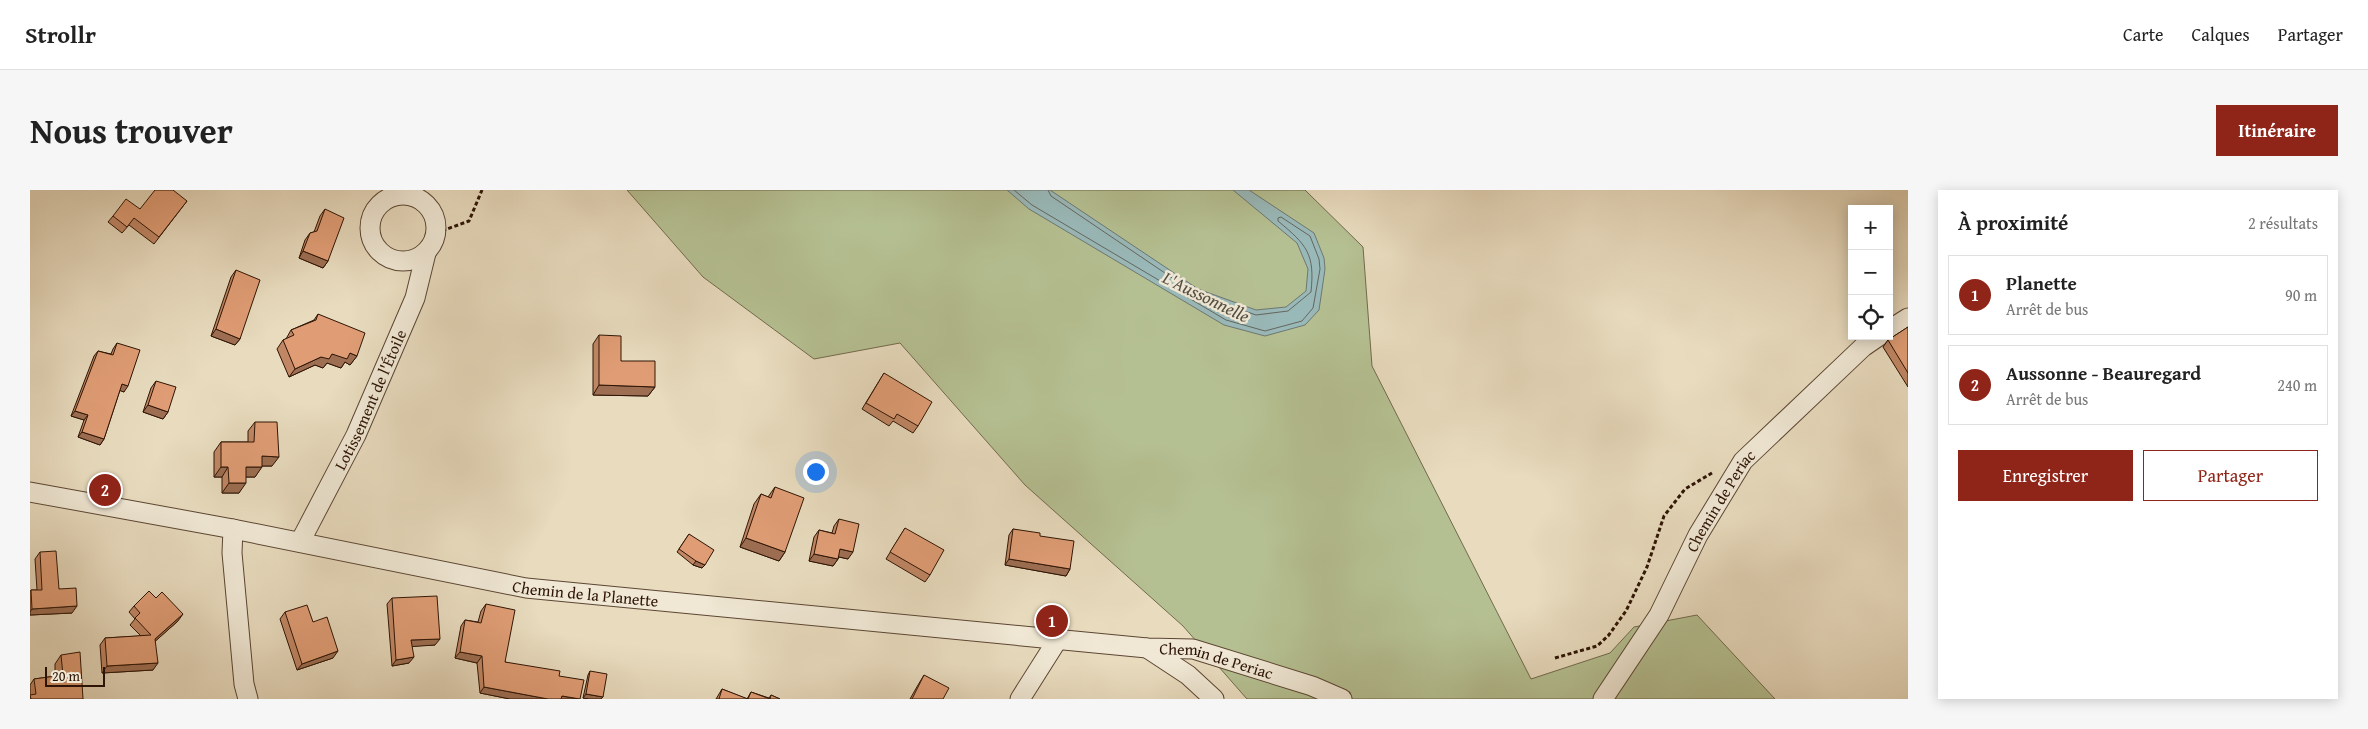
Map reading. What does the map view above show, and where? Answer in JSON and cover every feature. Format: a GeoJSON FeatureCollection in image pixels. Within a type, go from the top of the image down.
{"type":"FeatureCollection","features":[{"type":"Feature","properties":{"kind":"street"},"geometry":{"type":"LineString","coordinates":[[426,252],[413,260],[398,261],[387,258],[375,247],[370,235],[370,220],[375,209],[388,197],[404,194],[418,198],[433,212],[436,232]]}},
{"type":"Feature","properties":{"kind":"street","name":"Lotissement de l'Étoile"},"geometry":{"type":"LineString","coordinates":[[300,542],[356,434],[415,298],[426,252],[433,243],[436,232]]}},
{"type":"Feature","properties":{"kind":"street"},"geometry":{"type":"LineString","coordinates":[[1893,327],[1908,318]]}},
{"type":"Feature","properties":{"kind":"street","name":"Chemin de Periac"},"geometry":{"type":"LineString","coordinates":[[1603,699],[1659,615],[1698,536],[1743,461],[1863,346],[1873,340]]}},
{"type":"Feature","properties":{"kind":"street","name":"Chemin de la Planette"},"geometry":{"type":"LineString","coordinates":[[30,492],[233,528],[526,588],[1147,648]]}},
{"type":"Feature","properties":{"kind":"street"},"geometry":{"type":"LineString","coordinates":[[233,528],[232,552],[244,684],[248,699]]}},
{"type":"Feature","properties":{"kind":"street"},"geometry":{"type":"LineString","coordinates":[[1020,699],[1058,639]]}},
{"type":"Feature","properties":{"kind":"street"},"geometry":{"type":"LineString","coordinates":[[1147,648],[1188,675],[1214,699]]}},
{"type":"Feature","properties":{"kind":"street","name":"Chemin de Periac"},"geometry":{"type":"LineString","coordinates":[[1147,648],[1194,649],[1312,686],[1342,699]]}},
{"type":"Feature","properties":{"kind":"path"},"geometry":{"type":"LineString","coordinates":[[436,232],[469,221],[482,190]]}},
{"type":"Feature","properties":{"kind":"path"},"geometry":{"type":"LineString","coordinates":[[1556,658],[1597,646],[1608,636],[1626,611],[1646,566],[1664,516],[1685,489],[1710,474],[1743,461]]}},
{"type":"Feature","properties":{"kind":"green space"},"geometry":{"type":"Polygon","coordinates":[[[627,190],[1305,190],[1363,247],[1372,366],[1531,679],[1610,653],[1634,627],[1697,615],[1775,699],[1247,699],[1183,626],[1025,485],[900,343],[814,359],[703,277],[627,190]]]}},
{"type":"Feature","properties":{"kind":"water","name":"L'Aussonnelle"},"geometry":{"type":"Polygon","coordinates":[[[1007,190],[1050,190],[1198,289],[1256,310],[1286,307],[1306,291],[1308,269],[1297,243],[1233,190],[1249,190],[1314,233],[1324,258],[1325,269],[1319,310],[1305,325],[1265,336],[1224,325],[1029,209],[1007,190]]]}},
{"type":"Feature","properties":{"kind":"building"},"geometry":{"type":"Polygon","coordinates":[[[155,190],[173,190],[187,201],[159,237],[134,218],[127,227],[113,216],[126,199],[140,209],[155,190]]]}},
{"type":"Feature","properties":{"kind":"building"},"geometry":{"type":"Polygon","coordinates":[[[325,209],[344,218],[328,261],[303,251],[310,233],[317,231],[325,209]]]}},
{"type":"Feature","properties":{"kind":"building"},"geometry":{"type":"Polygon","coordinates":[[[236,270],[260,280],[240,339],[216,329],[236,270]]]}},
{"type":"Feature","properties":{"kind":"building"},"geometry":{"type":"Polygon","coordinates":[[[318,314],[365,333],[357,356],[350,353],[347,359],[332,354],[329,359],[321,357],[295,369],[283,340],[294,335],[291,330],[316,320],[318,314]]]}},
{"type":"Feature","properties":{"kind":"building"},"geometry":{"type":"Polygon","coordinates":[[[1908,327],[1908,373],[1888,340],[1893,340],[1893,337],[1908,327]]]}},
{"type":"Feature","properties":{"kind":"building"},"geometry":{"type":"Polygon","coordinates":[[[599,335],[621,336],[621,361],[655,361],[655,387],[599,385],[599,335]]]}},
{"type":"Feature","properties":{"kind":"building"},"geometry":{"type":"Polygon","coordinates":[[[117,343],[140,350],[128,386],[122,384],[104,439],[82,432],[88,415],[75,411],[98,351],[113,355],[117,343]]]}},
{"type":"Feature","properties":{"kind":"building"},"geometry":{"type":"Polygon","coordinates":[[[884,373],[932,402],[918,426],[897,414],[894,419],[866,403],[884,373]]]}},
{"type":"Feature","properties":{"kind":"building"},"geometry":{"type":"Polygon","coordinates":[[[156,381],[176,387],[168,412],[148,405],[156,381]]]}},
{"type":"Feature","properties":{"kind":"building"},"geometry":{"type":"Polygon","coordinates":[[[255,422],[277,422],[279,457],[262,456],[262,467],[246,467],[246,483],[229,483],[228,467],[221,467],[221,442],[254,442],[255,422]]]}},
{"type":"Feature","properties":{"kind":"building"},"geometry":{"type":"Polygon","coordinates":[[[775,487],[804,498],[785,552],[746,538],[761,494],[771,498],[775,487]]]}},
{"type":"Feature","properties":{"kind":"building"},"geometry":{"type":"Polygon","coordinates":[[[839,519],[859,524],[853,552],[840,549],[838,559],[814,554],[819,530],[835,534],[839,519]]]}},
{"type":"Feature","properties":{"kind":"building"},"geometry":{"type":"Polygon","coordinates":[[[905,528],[944,550],[930,575],[890,552],[905,528]]]}},
{"type":"Feature","properties":{"kind":"building"},"geometry":{"type":"Polygon","coordinates":[[[1013,529],[1040,533],[1040,536],[1074,541],[1070,569],[1009,559],[1013,529]]]}},
{"type":"Feature","properties":{"kind":"building"},"geometry":{"type":"Polygon","coordinates":[[[689,534],[714,550],[705,565],[679,549],[689,534]]]}},
{"type":"Feature","properties":{"kind":"building"},"geometry":{"type":"Polygon","coordinates":[[[56,551],[59,589],[76,588],[77,606],[32,609],[31,590],[42,590],[40,552],[56,551]]]}},
{"type":"Feature","properties":{"kind":"building"},"geometry":{"type":"Polygon","coordinates":[[[149,591],[156,598],[162,592],[183,614],[155,639],[158,663],[107,666],[105,638],[151,635],[135,618],[140,613],[134,606],[149,591]]]}},
{"type":"Feature","properties":{"kind":"building"},"geometry":{"type":"Polygon","coordinates":[[[437,596],[440,639],[411,640],[414,657],[396,660],[392,598],[437,596]]]}},
{"type":"Feature","properties":{"kind":"building"},"geometry":{"type":"Polygon","coordinates":[[[486,604],[515,610],[505,662],[560,671],[559,676],[584,680],[580,699],[562,696],[561,699],[548,699],[484,687],[482,656],[460,652],[465,620],[481,623],[486,604]]]}},
{"type":"Feature","properties":{"kind":"building"},"geometry":{"type":"Polygon","coordinates":[[[307,605],[313,622],[327,617],[338,651],[302,664],[285,612],[307,605]]]}},
{"type":"Feature","properties":{"kind":"building"},"geometry":{"type":"Polygon","coordinates":[[[80,652],[83,699],[31,699],[30,695],[36,694],[34,679],[63,675],[61,655],[80,652]]]}},
{"type":"Feature","properties":{"kind":"building"},"geometry":{"type":"Polygon","coordinates":[[[590,671],[607,674],[603,697],[586,694],[590,671]]]}},
{"type":"Feature","properties":{"kind":"building"},"geometry":{"type":"Polygon","coordinates":[[[924,675],[949,688],[943,699],[912,699],[924,675]]]}},
{"type":"Feature","properties":{"kind":"building"},"geometry":{"type":"Polygon","coordinates":[[[722,689],[748,699],[719,699],[722,689]]]}},
{"type":"Feature","properties":{"kind":"building"},"geometry":{"type":"Polygon","coordinates":[[[751,692],[770,699],[748,699],[751,692]]]}},
{"type":"Feature","properties":{"kind":"building"},"geometry":{"type":"Polygon","coordinates":[[[771,695],[780,699],[770,699],[771,695]]]}},
{"type":"Feature","properties":{"kind":"place","name":"Aussonne - Beauregard"},"geometry":{"type":"Point","coordinates":[105,490]}},
{"type":"Feature","properties":{"kind":"place","name":"Planette"},"geometry":{"type":"Point","coordinates":[1052,621]}}]}
